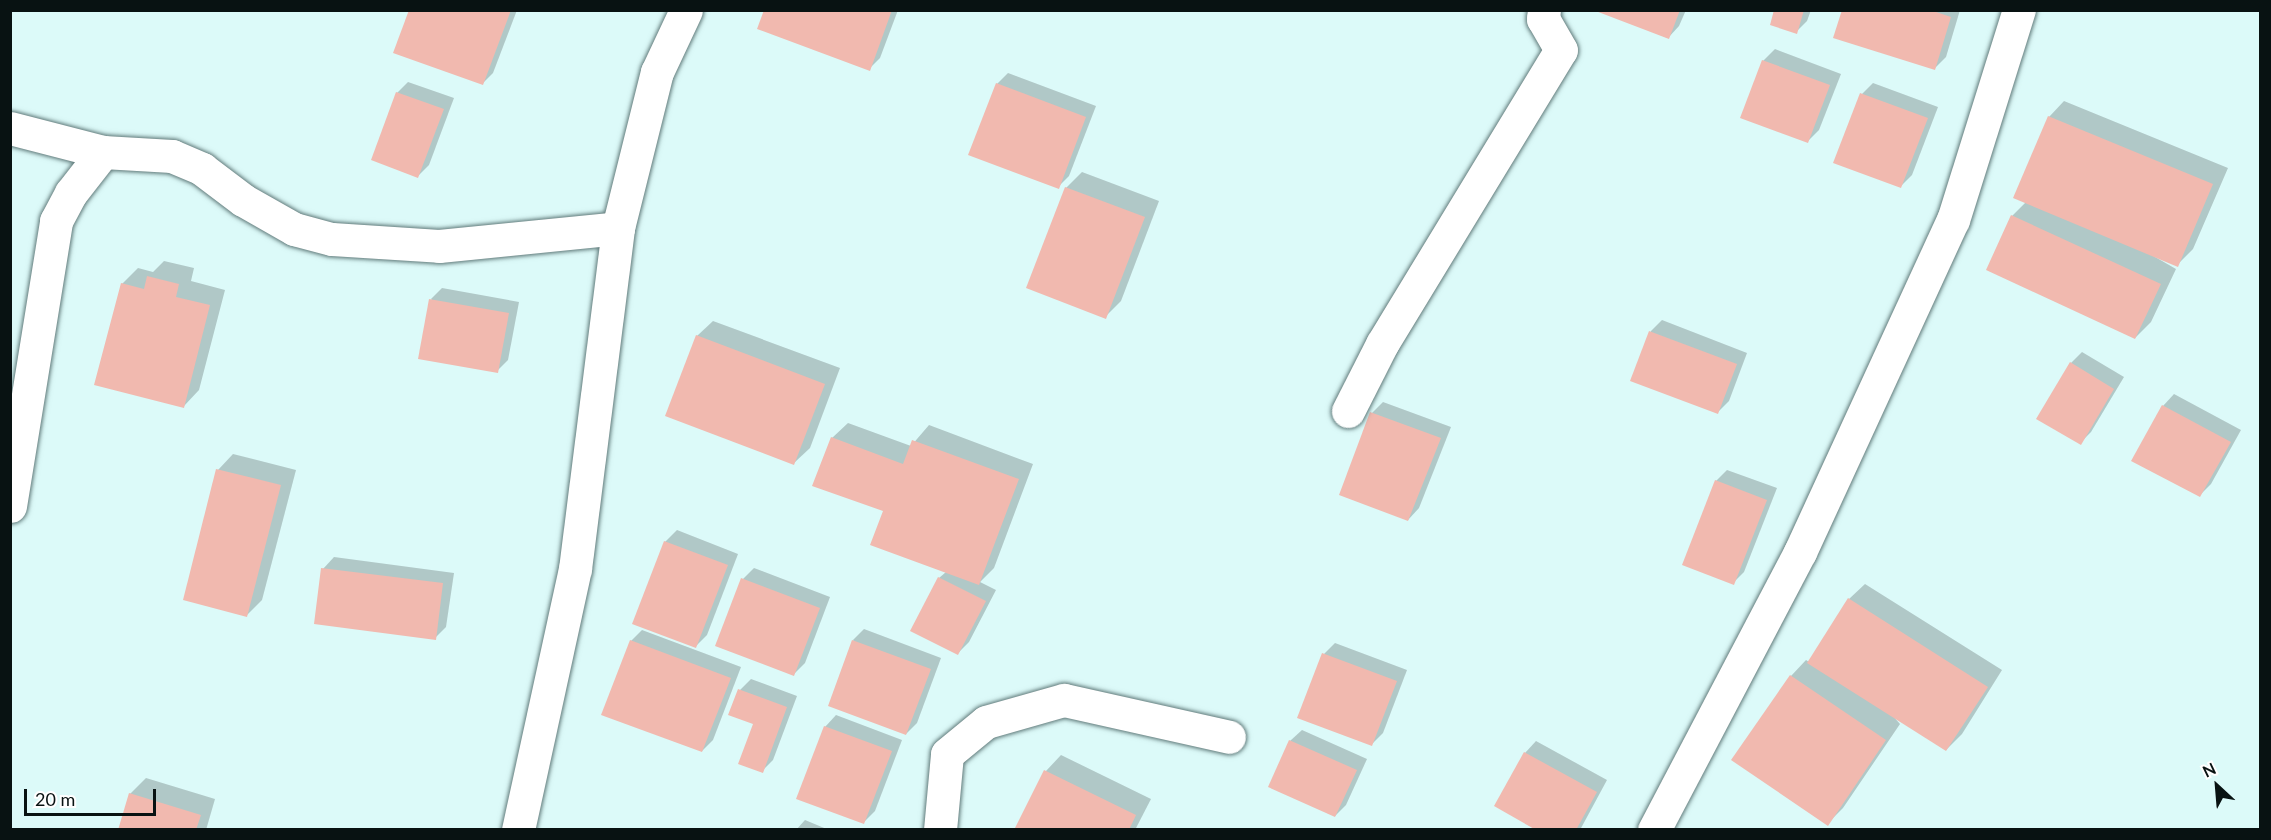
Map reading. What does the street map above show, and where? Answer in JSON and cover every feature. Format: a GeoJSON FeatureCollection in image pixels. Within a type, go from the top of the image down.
{"type":"FeatureCollection","features":[{"type":"Feature","properties":{"kind":"street"},"geometry":{"type":"LineString","coordinates":[[518,830],[575,568],[618,228],[657,72],[686,10]]}},
{"type":"Feature","properties":{"kind":"street"},"geometry":{"type":"LineString","coordinates":[[1348,411],[1382,344],[1561,50],[1543,19],[1544,10]]}},
{"type":"Feature","properties":{"kind":"street"},"geometry":{"type":"LineString","coordinates":[[1654,830],[1800,552],[1953,220],[2019,10]]}},
{"type":"Feature","properties":{"kind":"street"},"geometry":{"type":"LineString","coordinates":[[10,128],[103,152],[172,156],[202,169],[243,200],[294,229],[332,239],[439,246],[618,228]]}},
{"type":"Feature","properties":{"kind":"street"},"geometry":{"type":"LineString","coordinates":[[10,506],[56,221],[71,193],[103,152]]}},
{"type":"Feature","properties":{"kind":"street"},"geometry":{"type":"LineString","coordinates":[[940,830],[947,754],[986,722],[1064,700],[1228,737]]}},
{"type":"Feature","properties":{"kind":"building"},"geometry":{"type":"Polygon","coordinates":[[[409,10],[511,10],[483,85],[393,53],[409,10]]]}},
{"type":"Feature","properties":{"kind":"building"},"geometry":{"type":"Polygon","coordinates":[[[764,10],[892,10],[870,71],[757,29],[764,10]]]}},
{"type":"Feature","properties":{"kind":"building"},"geometry":{"type":"Polygon","coordinates":[[[1593,10],[1680,10],[1669,39],[1593,10]]]}},
{"type":"Feature","properties":{"kind":"building"},"geometry":{"type":"Polygon","coordinates":[[[1774,10],[1804,10],[1797,34],[1770,25],[1774,10]]]}},
{"type":"Feature","properties":{"kind":"building"},"geometry":{"type":"Polygon","coordinates":[[[1842,10],[1930,10],[1951,17],[1935,70],[1833,38],[1842,10]]]}},
{"type":"Feature","properties":{"kind":"building"},"geometry":{"type":"Polygon","coordinates":[[[1762,60],[1830,85],[1808,143],[1740,118],[1762,60]]]}},
{"type":"Feature","properties":{"kind":"building"},"geometry":{"type":"Polygon","coordinates":[[[996,83],[1086,117],[1059,189],[968,155],[996,83]]]}},
{"type":"Feature","properties":{"kind":"building"},"geometry":{"type":"Polygon","coordinates":[[[396,92],[444,109],[418,178],[371,160],[396,92]]]}},
{"type":"Feature","properties":{"kind":"building"},"geometry":{"type":"Polygon","coordinates":[[[1860,93],[1928,118],[1901,188],[1833,163],[1860,93]]]}},
{"type":"Feature","properties":{"kind":"building"},"geometry":{"type":"Polygon","coordinates":[[[2048,116],[2213,184],[2178,267],[2013,198],[2048,116]]]}},
{"type":"Feature","properties":{"kind":"building"},"geometry":{"type":"Polygon","coordinates":[[[1065,187],[1145,217],[1106,319],[1026,288],[1065,187]]]}},
{"type":"Feature","properties":{"kind":"building"},"geometry":{"type":"Polygon","coordinates":[[[2011,215],[2161,284],[2135,339],[1986,270],[2011,215]]]}},
{"type":"Feature","properties":{"kind":"building"},"geometry":{"type":"Polygon","coordinates":[[[147,276],[179,284],[176,297],[210,305],[184,408],[94,385],[121,283],[144,289],[147,276]]]}},
{"type":"Feature","properties":{"kind":"building"},"geometry":{"type":"Polygon","coordinates":[[[429,299],[509,313],[498,373],[418,359],[429,299]]]}},
{"type":"Feature","properties":{"kind":"building"},"geometry":{"type":"Polygon","coordinates":[[[1649,331],[1737,364],[1718,414],[1630,381],[1649,331]]]}},
{"type":"Feature","properties":{"kind":"building"},"geometry":{"type":"Polygon","coordinates":[[[696,335],[825,384],[794,465],[665,416],[696,335]]]}},
{"type":"Feature","properties":{"kind":"building"},"geometry":{"type":"Polygon","coordinates":[[[2070,362],[2114,389],[2081,445],[2036,419],[2070,362]]]}},
{"type":"Feature","properties":{"kind":"building"},"geometry":{"type":"Polygon","coordinates":[[[2162,405],[2231,442],[2200,497],[2131,461],[2162,405]]]}},
{"type":"Feature","properties":{"kind":"building"},"geometry":{"type":"Polygon","coordinates":[[[1370,412],[1441,438],[1408,521],[1339,495],[1370,412]]]}},
{"type":"Feature","properties":{"kind":"building"},"geometry":{"type":"Polygon","coordinates":[[[831,437],[903,464],[912,440],[1019,479],[979,585],[870,545],[883,511],[812,486],[831,437]]]}},
{"type":"Feature","properties":{"kind":"building"},"geometry":{"type":"Polygon","coordinates":[[[216,469],[281,485],[247,617],[183,600],[216,469]]]}},
{"type":"Feature","properties":{"kind":"building"},"geometry":{"type":"Polygon","coordinates":[[[1715,480],[1767,500],[1734,585],[1682,565],[1715,480]]]}},
{"type":"Feature","properties":{"kind":"building"},"geometry":{"type":"Polygon","coordinates":[[[664,541],[728,565],[696,648],[632,624],[664,541]]]}},
{"type":"Feature","properties":{"kind":"building"},"geometry":{"type":"Polygon","coordinates":[[[321,568],[443,583],[436,640],[314,624],[321,568]]]}},
{"type":"Feature","properties":{"kind":"building"},"geometry":{"type":"Polygon","coordinates":[[[938,577],[986,601],[958,655],[910,631],[938,577]]]}},
{"type":"Feature","properties":{"kind":"building"},"geometry":{"type":"Polygon","coordinates":[[[741,578],[820,608],[794,676],[715,646],[741,578]]]}},
{"type":"Feature","properties":{"kind":"building"},"geometry":{"type":"Polygon","coordinates":[[[1848,598],[1988,687],[1946,751],[1807,663],[1848,598]]]}},
{"type":"Feature","properties":{"kind":"building"},"geometry":{"type":"Polygon","coordinates":[[[630,640],[731,678],[702,752],[601,715],[630,640]]]}},
{"type":"Feature","properties":{"kind":"building"},"geometry":{"type":"Polygon","coordinates":[[[852,640],[931,669],[906,735],[828,706],[852,640]]]}},
{"type":"Feature","properties":{"kind":"building"},"geometry":{"type":"Polygon","coordinates":[[[1322,653],[1397,681],[1372,746],[1297,718],[1322,653]]]}},
{"type":"Feature","properties":{"kind":"building"},"geometry":{"type":"Polygon","coordinates":[[[1790,675],[1886,740],[1828,826],[1731,760],[1790,675]]]}},
{"type":"Feature","properties":{"kind":"building"},"geometry":{"type":"Polygon","coordinates":[[[738,689],[787,707],[763,773],[738,764],[753,724],[728,715],[738,689]]]}},
{"type":"Feature","properties":{"kind":"building"},"geometry":{"type":"Polygon","coordinates":[[[824,726],[892,751],[864,824],[796,799],[824,726]]]}},
{"type":"Feature","properties":{"kind":"building"},"geometry":{"type":"Polygon","coordinates":[[[1289,740],[1357,770],[1335,817],[1268,787],[1289,740]]]}},
{"type":"Feature","properties":{"kind":"building"},"geometry":{"type":"Polygon","coordinates":[[[1524,752],[1597,792],[1576,830],[1536,830],[1494,806],[1524,752]]]}},
{"type":"Feature","properties":{"kind":"building"},"geometry":{"type":"Polygon","coordinates":[[[1044,770],[1136,815],[1129,830],[1014,830],[1044,770]]]}},
{"type":"Feature","properties":{"kind":"building"},"geometry":{"type":"Polygon","coordinates":[[[129,793],[201,815],[196,830],[118,830],[129,793]]]}}]}
